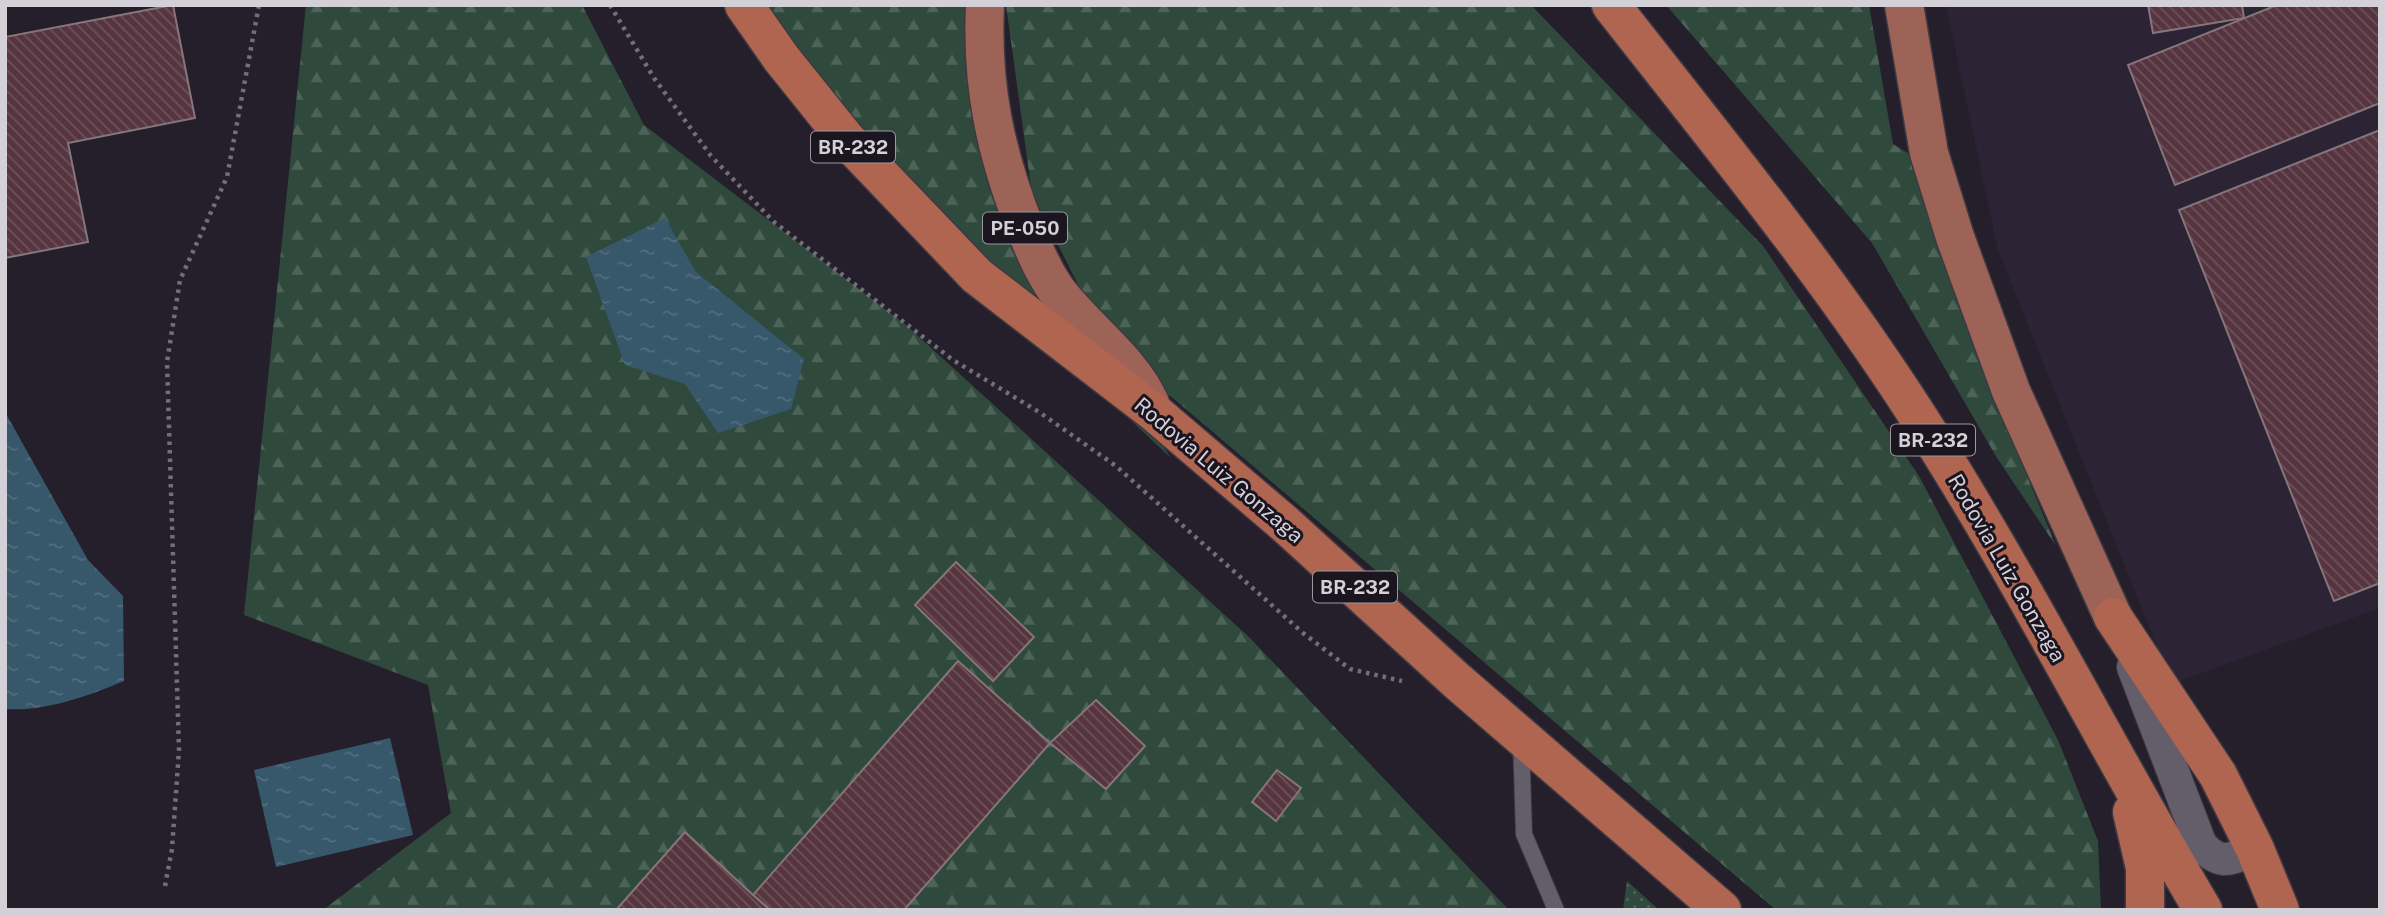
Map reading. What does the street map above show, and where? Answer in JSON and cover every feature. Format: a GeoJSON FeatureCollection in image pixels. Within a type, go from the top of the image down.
{"type":"FeatureCollection","features":[{"type":"Feature","properties":{"kind":"highway","name":"Rodovia Luiz Gonzaga"},"geometry":{"type":"LineString","coordinates":[[744,5],[781,58],[846,139],[977,276],[1155,413],[1285,524],[1457,681],[1722,910]]}},
{"type":"Feature","properties":{"kind":"highway","name":"Rodovia Luiz Gonzaga"},"geometry":{"type":"LineString","coordinates":[[1611,5],[1747,179],[1873,349],[1918,416],[1972,505],[2123,774],[2203,910]]}},
{"type":"Feature","properties":{"kind":"highway"},"geometry":{"type":"LineString","coordinates":[[2113,617],[2218,775],[2255,849],[2280,910]]}},
{"type":"Feature","properties":{"kind":"highway"},"geometry":{"type":"LineString","coordinates":[[2123,774],[2145,868],[2144,910]]}},
{"type":"Feature","properties":{"kind":"main road","name":"PE-050"},"geometry":{"type":"LineString","coordinates":[[985,5],[983,47],[991,122],[1011,192],[1035,251],[1059,294],[1144,389],[1155,413]]}},
{"type":"Feature","properties":{"kind":"main road"},"geometry":{"type":"LineString","coordinates":[[1904,5],[1929,153],[1955,237],[2011,391],[2113,617]]}},
{"type":"Feature","properties":{"kind":"lane"},"geometry":{"type":"LineString","coordinates":[[1520,734],[1524,834],[1556,910]]}},
{"type":"Feature","properties":{"kind":"path"},"geometry":{"type":"LineString","coordinates":[[165,886],[172,849],[179,750],[167,362],[180,280],[227,177],[259,5]]}},
{"type":"Feature","properties":{"kind":"path"},"geometry":{"type":"LineString","coordinates":[[610,5],[654,78],[712,156],[775,222],[839,275],[953,360],[1039,412],[1116,466],[1303,633],[1350,669],[1405,682],[1457,681]]}},
{"type":"Feature","properties":{"kind":"shaded area"},"geometry":{"type":"Polygon","coordinates":[[[1946,5],[2380,5],[2380,608],[2172,684],[1998,251],[1946,5]]]}},
{"type":"Feature","properties":{"kind":"green space"},"geometry":{"type":"Polygon","coordinates":[[[306,5],[582,5],[644,125],[906,325],[1249,637],[1509,910],[323,910],[451,813],[428,685],[244,615],[306,5]]]}},
{"type":"Feature","properties":{"kind":"green space"},"geometry":{"type":"Polygon","coordinates":[[[745,5],[985,5],[1035,251],[1171,458],[977,276],[745,5]]]}},
{"type":"Feature","properties":{"kind":"green space"},"geometry":{"type":"Polygon","coordinates":[[[1006,5],[1531,5],[1763,246],[1919,476],[2058,740],[2098,841],[2101,910],[1776,910],[1108,343],[1032,194],[1006,5]]]}},
{"type":"Feature","properties":{"kind":"green space"},"geometry":{"type":"Polygon","coordinates":[[[1666,5],[1869,5],[1893,144],[1916,158],[1996,401],[2056,546],[1997,458],[1872,243],[1666,5]]]}},
{"type":"Feature","properties":{"kind":"green space"},"geometry":{"type":"Polygon","coordinates":[[[1627,881],[1659,910],[1623,910],[1627,881]]]}},
{"type":"Feature","properties":{"kind":"water"},"geometry":{"type":"Polygon","coordinates":[[[665,218],[696,272],[804,359],[791,409],[718,433],[685,384],[625,365],[586,257],[665,218]]]}},
{"type":"Feature","properties":{"kind":"water"},"geometry":{"type":"Polygon","coordinates":[[[5,412],[88,560],[123,596],[124,681],[66,702],[35,708],[5,709],[5,412]]]}},
{"type":"Feature","properties":{"kind":"water"},"geometry":{"type":"Polygon","coordinates":[[[390,738],[413,835],[276,867],[254,770],[390,738]]]}},
{"type":"Feature","properties":{"kind":"building"},"geometry":{"type":"Polygon","coordinates":[[[173,5],[195,118],[68,143],[88,242],[5,258],[5,37],[173,5]]]}},
{"type":"Feature","properties":{"kind":"building"},"geometry":{"type":"Polygon","coordinates":[[[2148,5],[2242,5],[2244,18],[2153,33],[2148,5]]]}},
{"type":"Feature","properties":{"kind":"building"},"geometry":{"type":"Polygon","coordinates":[[[2277,5],[2380,5],[2380,103],[2175,185],[2128,65],[2277,5]]]}},
{"type":"Feature","properties":{"kind":"building"},"geometry":{"type":"Polygon","coordinates":[[[2380,130],[2380,583],[2334,601],[2179,210],[2380,130]]]}},
{"type":"Feature","properties":{"kind":"building"},"geometry":{"type":"Polygon","coordinates":[[[956,562],[1034,637],[993,681],[915,605],[956,562]]]}},
{"type":"Feature","properties":{"kind":"building"},"geometry":{"type":"Polygon","coordinates":[[[958,661],[1050,743],[904,910],[770,910],[753,895],[958,661]]]}},
{"type":"Feature","properties":{"kind":"building"},"geometry":{"type":"Polygon","coordinates":[[[1096,700],[1145,746],[1106,789],[1050,743],[1096,700]]]}},
{"type":"Feature","properties":{"kind":"building"},"geometry":{"type":"Polygon","coordinates":[[[1277,770],[1301,788],[1276,821],[1252,802],[1277,770]]]}},
{"type":"Feature","properties":{"kind":"building"},"geometry":{"type":"Polygon","coordinates":[[[685,832],[753,895],[770,910],[616,910],[685,832]]]}}]}
